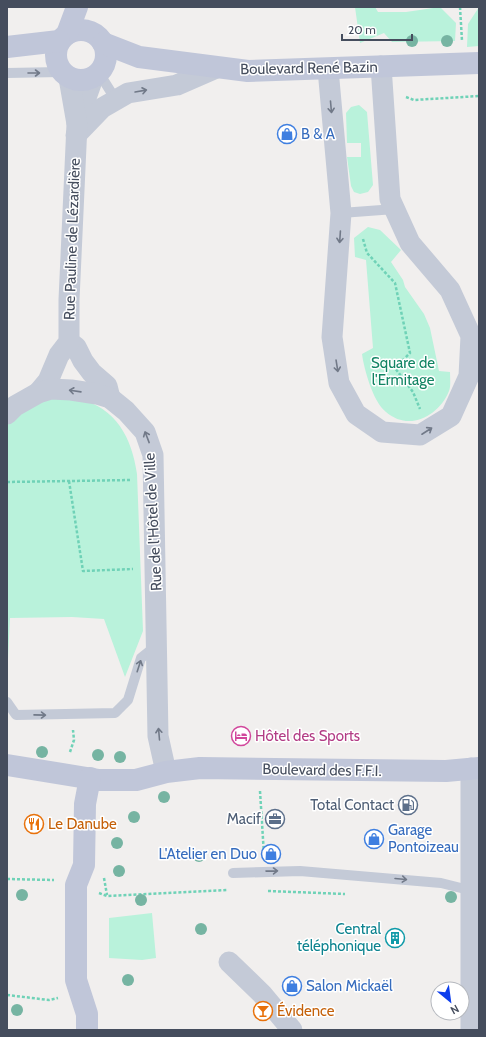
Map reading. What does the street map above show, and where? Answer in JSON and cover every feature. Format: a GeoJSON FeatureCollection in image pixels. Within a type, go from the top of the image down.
{"type":"FeatureCollection","features":[{"type":"Feature","properties":{"kind":"street"},"geometry":{"type":"LineString","coordinates":[[62,71],[56,48],[63,37],[77,7]]}},
{"type":"Feature","properties":{"kind":"street"},"geometry":{"type":"LineString","coordinates":[[7,47],[81,81],[99,72],[106,51],[97,37],[84,7]]}},
{"type":"Feature","properties":{"kind":"street"},"geometry":{"type":"LineString","coordinates":[[7,47],[63,37],[79,30],[97,37]]}},
{"type":"Feature","properties":{"kind":"street","name":"Boulevard René Bazin"},"geometry":{"type":"LineString","coordinates":[[97,37],[139,57],[248,71],[471,63]]}},
{"type":"Feature","properties":{"kind":"street","name":"Boulevard René Bazin"},"geometry":{"type":"LineString","coordinates":[[99,72],[139,57]]}},
{"type":"Feature","properties":{"kind":"street"},"geometry":{"type":"LineString","coordinates":[[328,69],[341,217],[332,337],[339,383],[356,414],[382,432],[420,435],[451,416],[469,376],[470,336],[450,290],[410,243],[390,199],[381,66]]}},
{"type":"Feature","properties":{"kind":"street"},"geometry":{"type":"LineString","coordinates":[[76,130],[102,108],[128,93],[177,85],[216,68]]}},
{"type":"Feature","properties":{"kind":"street","name":"Rue Pauline de Lézardière"},"geometry":{"type":"LineString","coordinates":[[38,393],[48,382],[59,355],[69,342],[69,300],[76,130],[62,71]]}},
{"type":"Feature","properties":{"kind":"street","name":"Rue Pauline de Lézardière"},"geometry":{"type":"LineString","coordinates":[[76,130],[99,72]]}},
{"type":"Feature","properties":{"kind":"street","name":"Rue Pauline de Lézardière"},"geometry":{"type":"LineString","coordinates":[[69,342],[76,347],[83,361],[92,373],[108,386],[110,398]]}},
{"type":"Feature","properties":{"kind":"street","name":"Rue de l'Hôtel de Ville"},"geometry":{"type":"LineString","coordinates":[[7,414],[15,406],[38,393],[50,390],[71,390],[110,398],[126,411],[145,432],[153,455],[158,736],[166,772]]}},
{"type":"Feature","properties":{"kind":"street","name":"Boulevard des F.F.I."},"geometry":{"type":"LineString","coordinates":[[11,766],[98,780],[136,780],[166,772],[200,768],[438,771],[475,768]]}},
{"type":"Feature","properties":{"kind":"street"},"geometry":{"type":"LineString","coordinates":[[471,1030],[475,891],[475,768]]}},
{"type":"Feature","properties":{"kind":"street"},"geometry":{"type":"LineString","coordinates":[[88,1030],[87,1014],[76,980],[76,885],[84,865],[85,804],[90,778]]}},
{"type":"Feature","properties":{"kind":"street"},"geometry":{"type":"LineString","coordinates":[[229,962],[262,994],[292,1030]]}},
{"type":"Feature","properties":{"kind":"lane"},"geometry":{"type":"LineString","coordinates":[[7,73],[62,71]]}},
{"type":"Feature","properties":{"kind":"lane"},"geometry":{"type":"LineString","coordinates":[[99,72],[116,100]]}},
{"type":"Feature","properties":{"kind":"lane"},"geometry":{"type":"LineString","coordinates":[[341,217],[394,209]]}},
{"type":"Feature","properties":{"kind":"lane"},"geometry":{"type":"LineString","coordinates":[[7,702],[16,715],[115,713],[128,700],[141,658],[157,645]]}},
{"type":"Feature","properties":{"kind":"lane"},"geometry":{"type":"LineString","coordinates":[[233,873],[300,871],[441,882],[475,891]]}},
{"type":"Feature","properties":{"kind":"path"},"geometry":{"type":"LineString","coordinates":[[460,7],[471,63]]}},
{"type":"Feature","properties":{"kind":"path"},"geometry":{"type":"LineString","coordinates":[[341,217],[362,238],[367,253],[395,282],[410,353],[395,368],[413,392],[428,430]]}},
{"type":"Feature","properties":{"kind":"path"},"geometry":{"type":"LineString","coordinates":[[7,482],[154,480]]}},
{"type":"Feature","properties":{"kind":"path"},"geometry":{"type":"LineString","coordinates":[[69,481],[83,571],[156,568]]}},
{"type":"Feature","properties":{"kind":"path"},"geometry":{"type":"LineString","coordinates":[[260,788],[266,891],[350,894]]}},
{"type":"Feature","properties":{"kind":"path"},"geometry":{"type":"LineString","coordinates":[[7,879],[57,880]]}},
{"type":"Feature","properties":{"kind":"path"},"geometry":{"type":"LineString","coordinates":[[94,891],[107,896],[233,890]]}},
{"type":"Feature","properties":{"kind":"path"},"geometry":{"type":"LineString","coordinates":[[7,995],[49,1000],[81,994]]}},
{"type":"Feature","properties":{"kind":"green space"},"geometry":{"type":"Polygon","coordinates":[[[355,7],[375,7],[378,12],[406,12],[440,7],[456,23],[455,41],[392,42],[384,33],[360,43],[355,7]]]}},
{"type":"Feature","properties":{"kind":"green space"},"geometry":{"type":"Polygon","coordinates":[[[479,7],[479,46],[467,47],[468,24],[479,7]]]}},
{"type":"Feature","properties":{"kind":"green space"},"geometry":{"type":"Polygon","coordinates":[[[359,105],[367,112],[373,185],[368,192],[360,194],[354,192],[351,186],[347,157],[361,157],[361,143],[347,143],[346,113],[351,107],[359,105]]]}},
{"type":"Feature","properties":{"kind":"green space","name":"Square de l'Ermitage"},"geometry":{"type":"Polygon","coordinates":[[[368,227],[380,230],[401,250],[391,262],[403,280],[405,287],[424,314],[430,328],[439,371],[450,372],[450,389],[438,408],[431,414],[413,421],[404,421],[395,418],[381,407],[373,393],[365,368],[362,354],[373,348],[366,260],[355,257],[354,238],[368,227]]]}},
{"type":"Feature","properties":{"kind":"green space"},"geometry":{"type":"Polygon","coordinates":[[[43,398],[78,399],[103,409],[120,426],[131,448],[135,461],[137,474],[143,631],[125,677],[104,619],[72,617],[10,618],[7,679],[7,424],[43,398]]]}},
{"type":"Feature","properties":{"kind":"green space"},"geometry":{"type":"Polygon","coordinates":[[[152,913],[156,958],[142,960],[109,958],[109,918],[152,913]]]}},
{"type":"Feature","properties":{"kind":"place","name":"B & A"},"geometry":{"type":"Point","coordinates":[287,134]}},
{"type":"Feature","properties":{"kind":"place","name":"Hôtel des Sports"},"geometry":{"type":"Point","coordinates":[241,736]}},
{"type":"Feature","properties":{"kind":"place","name":"Total Contact"},"geometry":{"type":"Point","coordinates":[408,805]}},
{"type":"Feature","properties":{"kind":"place","name":"Macif"},"geometry":{"type":"Point","coordinates":[275,819]}},
{"type":"Feature","properties":{"kind":"place","name":"Le Danube"},"geometry":{"type":"Point","coordinates":[34,824]}},
{"type":"Feature","properties":{"kind":"place","name":"Garage Pontoizeau"},"geometry":{"type":"Point","coordinates":[374,839]}},
{"type":"Feature","properties":{"kind":"place","name":"L'Atelier en Duo"},"geometry":{"type":"Point","coordinates":[271,854]}},
{"type":"Feature","properties":{"kind":"place","name":"Central téléphonique"},"geometry":{"type":"Point","coordinates":[395,938]}},
{"type":"Feature","properties":{"kind":"place","name":"Salon Mickaël"},"geometry":{"type":"Point","coordinates":[292,986]}},
{"type":"Feature","properties":{"kind":"place","name":"Évidence"},"geometry":{"type":"Point","coordinates":[263,1011]}}]}
